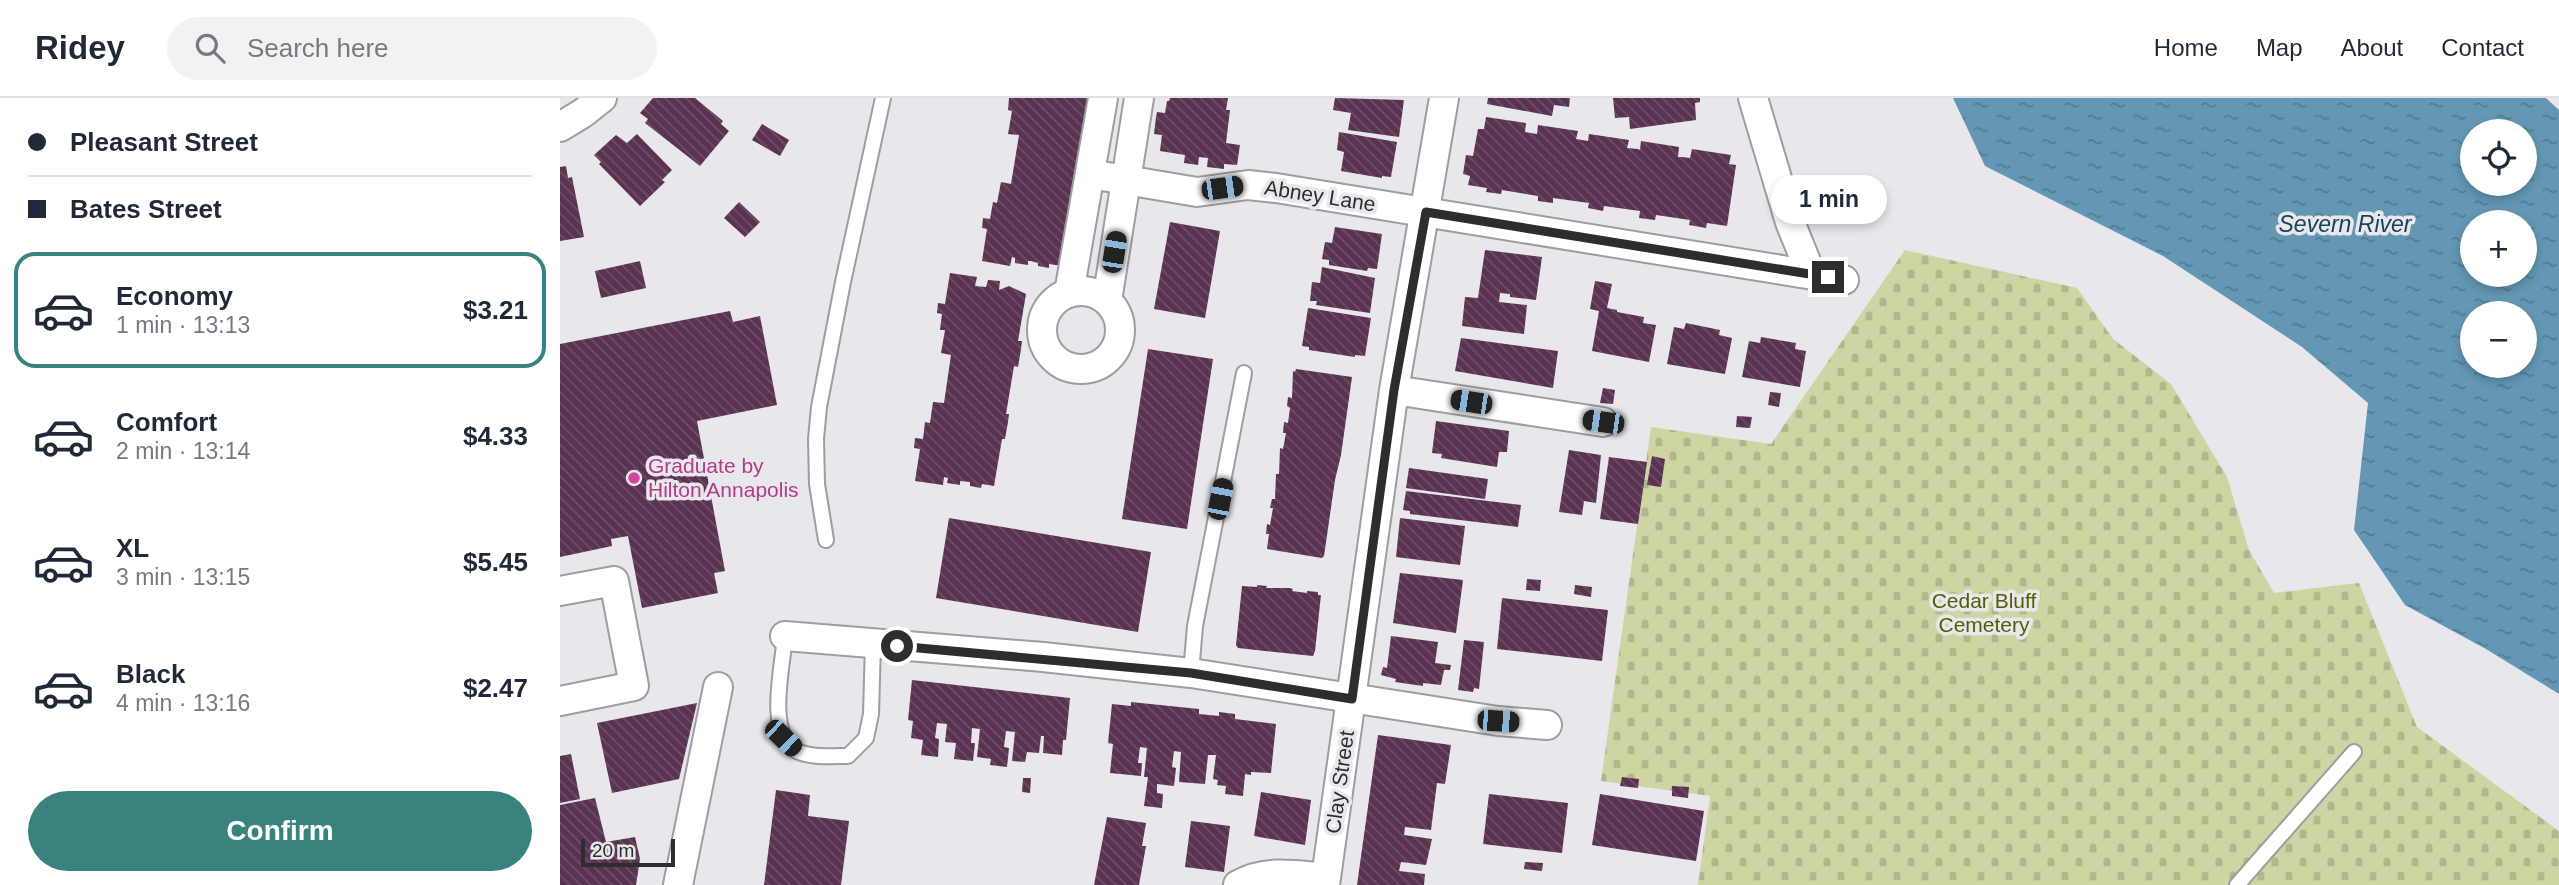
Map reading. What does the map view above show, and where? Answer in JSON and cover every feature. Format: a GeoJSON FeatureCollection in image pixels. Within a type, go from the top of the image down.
{"type":"FeatureCollection","features":[{"type":"Feature","properties":{"kind":"street"},"geometry":{"type":"LineString","coordinates":[[560,127],[602,98]]}},
{"type":"Feature","properties":{"kind":"street"},"geometry":{"type":"LineString","coordinates":[[1069,293],[1103,98]]}},
{"type":"Feature","properties":{"kind":"street"},"geometry":{"type":"LineString","coordinates":[[1107,301],[1139,98]]}},
{"type":"Feature","properties":{"kind":"street","name":"Clay Street"},"geometry":{"type":"LineString","coordinates":[[1325,881],[1394,390],[1444,98]]}},
{"type":"Feature","properties":{"kind":"street"},"geometry":{"type":"LineString","coordinates":[[1753,98],[1790,222],[1811,274]]}},
{"type":"Feature","properties":{"kind":"street","name":"Abney Lane"},"geometry":{"type":"LineString","coordinates":[[1090,174],[1197,192],[1248,185],[1844,280]]}},
{"type":"Feature","properties":{"kind":"street"},"geometry":{"type":"LineString","coordinates":[[1082,291],[1107,301],[1115,311],[1119,323],[1116,348],[1098,366],[1073,369],[1060,364],[1044,345],[1042,332],[1049,308],[1069,293],[1082,291]]}},
{"type":"Feature","properties":{"kind":"street"},"geometry":{"type":"LineString","coordinates":[[1394,390],[1603,422]]}},
{"type":"Feature","properties":{"kind":"street"},"geometry":{"type":"LineString","coordinates":[[560,591],[614,581],[634,686],[561,694]]}},
{"type":"Feature","properties":{"kind":"street"},"geometry":{"type":"LineString","coordinates":[[785,636],[1043,657],[1191,673],[1498,721],[1547,724]]}},
{"type":"Feature","properties":{"kind":"street"},"geometry":{"type":"LineString","coordinates":[[678,885],[718,687]]}},
{"type":"Feature","properties":{"kind":"street"},"geometry":{"type":"LineString","coordinates":[[1238,885],[1251,877],[1273,873],[1325,881]]}},
{"type":"Feature","properties":{"kind":"lane"},"geometry":{"type":"LineString","coordinates":[[826,540],[817,484],[816,439],[819,407],[883,98]]}},
{"type":"Feature","properties":{"kind":"lane"},"geometry":{"type":"LineString","coordinates":[[1191,673],[1195,626],[1244,373]]}},
{"type":"Feature","properties":{"kind":"lane"},"geometry":{"type":"LineString","coordinates":[[785,636],[777,717],[783,738],[795,751],[823,756],[848,756],[866,738],[871,714],[873,644]]}},
{"type":"Feature","properties":{"kind":"lane"},"geometry":{"type":"LineString","coordinates":[[2237,885],[2354,752]]}},
{"type":"Feature","properties":{"kind":"green space","name":"Cedar Bluff Cemetery"},"geometry":{"type":"Polygon","coordinates":[[[1905,250],[2077,288],[2113,339],[2171,384],[2227,477],[2249,550],[2274,593],[2359,583],[2417,727],[2559,831],[2559,885],[1698,885],[1710,796],[1601,781],[1651,427],[1771,444],[1905,250]]]}},
{"type":"Feature","properties":{"kind":"water","name":"Severn River"},"geometry":{"type":"Polygon","coordinates":[[[1953,98],[2546,98],[2559,110],[2559,694],[2486,649],[2405,605],[2354,530],[2368,403],[2302,347],[2163,256],[1985,166],[1953,98]]]}},
{"type":"Feature","properties":{"kind":"building"},"geometry":{"type":"Polygon","coordinates":[[[653,98],[695,98],[723,121],[721,124],[729,131],[700,166],[645,123],[648,119],[640,113],[653,98]]]}},
{"type":"Feature","properties":{"kind":"building"},"geometry":{"type":"Polygon","coordinates":[[[1009,98],[1090,98],[1062,266],[1049,264],[1049,268],[1038,266],[1038,263],[1031,261],[1028,261],[1028,265],[1015,263],[1015,258],[1012,257],[1010,266],[982,261],[987,229],[982,228],[983,218],[990,219],[993,202],[997,203],[1001,182],[1011,184],[1019,135],[1008,134],[1012,111],[1008,110],[1009,98]]]}},
{"type":"Feature","properties":{"kind":"building"},"geometry":{"type":"Polygon","coordinates":[[[1170,98],[1228,98],[1226,110],[1230,110],[1226,143],[1240,145],[1237,165],[1224,164],[1224,169],[1207,167],[1208,158],[1199,157],[1198,165],[1184,163],[1185,155],[1160,151],[1162,135],[1154,134],[1156,117],[1157,112],[1165,113],[1170,98]]]}},
{"type":"Feature","properties":{"kind":"building"},"geometry":{"type":"Polygon","coordinates":[[[1335,98],[1404,100],[1399,137],[1348,130],[1351,113],[1333,110],[1335,98]]]}},
{"type":"Feature","properties":{"kind":"building"},"geometry":{"type":"Polygon","coordinates":[[[1488,98],[1570,98],[1569,107],[1554,105],[1552,116],[1487,104],[1488,98]]]}},
{"type":"Feature","properties":{"kind":"building"},"geometry":{"type":"Polygon","coordinates":[[[1613,98],[1700,98],[1700,102],[1695,103],[1696,120],[1630,129],[1629,117],[1615,118],[1613,98]]]}},
{"type":"Feature","properties":{"kind":"building"},"geometry":{"type":"Polygon","coordinates":[[[1486,117],[1526,123],[1525,132],[1537,134],[1538,125],[1578,131],[1576,139],[1588,141],[1589,134],[1629,140],[1627,148],[1640,150],[1641,141],[1679,147],[1678,157],[1690,158],[1692,149],[1731,155],[1729,164],[1736,165],[1727,226],[1707,223],[1706,228],[1689,225],[1690,220],[1656,215],[1655,220],[1639,218],[1640,211],[1604,206],[1603,211],[1588,208],[1589,203],[1553,198],[1553,203],[1538,201],[1538,196],[1502,190],[1501,194],[1486,192],[1487,188],[1468,185],[1470,176],[1463,174],[1466,155],[1473,156],[1478,129],[1484,129],[1486,117]]]}},
{"type":"Feature","properties":{"kind":"building"},"geometry":{"type":"Polygon","coordinates":[[[762,124],[789,140],[780,156],[752,140],[762,124]]]}},
{"type":"Feature","properties":{"kind":"building"},"geometry":{"type":"Polygon","coordinates":[[[1339,132],[1397,142],[1391,177],[1341,171],[1344,152],[1337,150],[1339,132]]]}},
{"type":"Feature","properties":{"kind":"building"},"geometry":{"type":"Polygon","coordinates":[[[637,134],[672,170],[662,180],[665,182],[640,206],[599,164],[601,162],[594,155],[616,135],[627,143],[637,134]]]}},
{"type":"Feature","properties":{"kind":"building"},"geometry":{"type":"Polygon","coordinates":[[[566,166],[568,178],[572,177],[584,237],[560,241],[560,167],[566,166]]]}},
{"type":"Feature","properties":{"kind":"building"},"geometry":{"type":"Polygon","coordinates":[[[739,202],[760,222],[745,237],[724,218],[739,202]]]}},
{"type":"Feature","properties":{"kind":"building"},"geometry":{"type":"Polygon","coordinates":[[[1170,222],[1220,231],[1205,318],[1154,309],[1170,222]]]}},
{"type":"Feature","properties":{"kind":"building"},"geometry":{"type":"Polygon","coordinates":[[[1335,227],[1382,234],[1377,269],[1368,268],[1367,271],[1329,265],[1329,260],[1322,259],[1325,242],[1332,243],[1335,227]]]}},
{"type":"Feature","properties":{"kind":"building"},"geometry":{"type":"Polygon","coordinates":[[[1485,250],[1542,257],[1536,300],[1500,293],[1499,302],[1527,305],[1524,334],[1462,326],[1465,297],[1478,298],[1485,250]]]}},
{"type":"Feature","properties":{"kind":"building"},"geometry":{"type":"Polygon","coordinates":[[[640,261],[646,288],[601,298],[595,271],[640,261]]]}},
{"type":"Feature","properties":{"kind":"building"},"geometry":{"type":"Polygon","coordinates":[[[1322,267],[1375,278],[1370,313],[1316,305],[1317,301],[1310,301],[1312,282],[1320,283],[1322,267]]]}},
{"type":"Feature","properties":{"kind":"building"},"geometry":{"type":"Polygon","coordinates":[[[950,273],[977,277],[975,286],[986,287],[988,280],[1000,281],[999,290],[1009,286],[1026,294],[1018,341],[1022,341],[1018,367],[1014,366],[1006,414],[1009,414],[1008,422],[1005,439],[1002,439],[994,486],[982,484],[981,488],[970,486],[970,482],[960,481],[960,485],[947,483],[948,478],[944,477],[943,485],[915,481],[920,449],[914,448],[915,438],[923,439],[925,422],[930,423],[933,402],[944,403],[951,355],[941,353],[945,330],[940,330],[942,314],[937,313],[938,303],[945,304],[950,273]]]}},
{"type":"Feature","properties":{"kind":"building"},"geometry":{"type":"Polygon","coordinates":[[[1595,281],[1612,284],[1607,308],[1644,317],[1643,323],[1656,325],[1649,362],[1592,351],[1599,311],[1590,309],[1595,281]]]}},
{"type":"Feature","properties":{"kind":"building"},"geometry":{"type":"Polygon","coordinates":[[[1308,308],[1371,318],[1365,356],[1309,350],[1309,347],[1302,346],[1308,308]]]}},
{"type":"Feature","properties":{"kind":"building","name":"Graduate by Hilton Annapolis"},"geometry":{"type":"Polygon","coordinates":[[[730,311],[733,322],[760,316],[777,405],[697,421],[725,571],[714,573],[718,593],[642,608],[628,536],[611,539],[612,546],[560,557],[560,344],[730,311]]]}},
{"type":"Feature","properties":{"kind":"building"},"geometry":{"type":"Polygon","coordinates":[[[1686,323],[1720,330],[1719,335],[1732,338],[1725,374],[1667,364],[1674,327],[1684,329],[1686,323]]]}},
{"type":"Feature","properties":{"kind":"building"},"geometry":{"type":"Polygon","coordinates":[[[1761,337],[1796,343],[1795,349],[1806,351],[1800,387],[1742,377],[1749,341],[1760,343],[1761,337]]]}},
{"type":"Feature","properties":{"kind":"building"},"geometry":{"type":"Polygon","coordinates":[[[1461,338],[1558,351],[1553,388],[1455,371],[1461,338]]]}},
{"type":"Feature","properties":{"kind":"building"},"geometry":{"type":"Polygon","coordinates":[[[1148,349],[1213,359],[1187,529],[1122,519],[1148,349]]]}},
{"type":"Feature","properties":{"kind":"building"},"geometry":{"type":"Polygon","coordinates":[[[1296,369],[1352,377],[1322,558],[1267,549],[1267,524],[1270,525],[1273,508],[1270,508],[1272,499],[1275,499],[1280,448],[1283,449],[1286,433],[1283,433],[1284,422],[1288,423],[1290,408],[1287,406],[1288,397],[1292,398],[1293,371],[1296,369]]]}},
{"type":"Feature","properties":{"kind":"building"},"geometry":{"type":"Polygon","coordinates":[[[1603,388],[1615,390],[1613,404],[1600,403],[1603,388]]]}},
{"type":"Feature","properties":{"kind":"building"},"geometry":{"type":"Polygon","coordinates":[[[1770,392],[1781,393],[1779,407],[1768,405],[1770,392]]]}},
{"type":"Feature","properties":{"kind":"building"},"geometry":{"type":"Polygon","coordinates":[[[1737,416],[1752,417],[1750,428],[1736,427],[1737,416]]]}},
{"type":"Feature","properties":{"kind":"building"},"geometry":{"type":"Polygon","coordinates":[[[1436,421],[1509,431],[1507,452],[1499,452],[1497,467],[1441,458],[1442,454],[1432,453],[1436,421]]]}},
{"type":"Feature","properties":{"kind":"building"},"geometry":{"type":"Polygon","coordinates":[[[1569,450],[1601,455],[1596,503],[1584,501],[1582,515],[1559,512],[1569,450]]]}},
{"type":"Feature","properties":{"kind":"building"},"geometry":{"type":"Polygon","coordinates":[[[1652,456],[1665,459],[1661,487],[1647,485],[1652,456]]]}},
{"type":"Feature","properties":{"kind":"building"},"geometry":{"type":"Polygon","coordinates":[[[1609,457],[1647,462],[1638,524],[1600,519],[1609,457]]]}},
{"type":"Feature","properties":{"kind":"building"},"geometry":{"type":"Polygon","coordinates":[[[1409,468],[1488,479],[1485,499],[1406,488],[1409,468]]]}},
{"type":"Feature","properties":{"kind":"building"},"geometry":{"type":"Polygon","coordinates":[[[1406,491],[1521,505],[1518,527],[1410,514],[1410,511],[1403,510],[1406,491]]]}},
{"type":"Feature","properties":{"kind":"building"},"geometry":{"type":"Polygon","coordinates":[[[949,518],[1151,552],[1138,632],[936,598],[949,518]]]}},
{"type":"Feature","properties":{"kind":"building"},"geometry":{"type":"Polygon","coordinates":[[[1400,518],[1465,526],[1460,565],[1396,557],[1400,518]]]}},
{"type":"Feature","properties":{"kind":"building"},"geometry":{"type":"Polygon","coordinates":[[[1400,573],[1463,580],[1456,633],[1393,623],[1400,573]]]}},
{"type":"Feature","properties":{"kind":"building"},"geometry":{"type":"Polygon","coordinates":[[[1527,579],[1541,580],[1540,591],[1526,590],[1527,579]]]}},
{"type":"Feature","properties":{"kind":"building"},"geometry":{"type":"Polygon","coordinates":[[[1575,585],[1592,587],[1591,597],[1574,594],[1575,585]]]}},
{"type":"Feature","properties":{"kind":"building"},"geometry":{"type":"Polygon","coordinates":[[[1242,586],[1267,586],[1266,588],[1290,588],[1292,591],[1307,593],[1318,592],[1318,595],[1321,595],[1313,656],[1238,648],[1236,645],[1242,586]]]}},
{"type":"Feature","properties":{"kind":"building"},"geometry":{"type":"Polygon","coordinates":[[[1502,598],[1608,610],[1602,661],[1497,649],[1502,598]]]}},
{"type":"Feature","properties":{"kind":"building"},"geometry":{"type":"Polygon","coordinates":[[[1391,636],[1438,642],[1435,663],[1451,665],[1450,670],[1444,670],[1441,685],[1423,683],[1423,686],[1395,682],[1396,679],[1381,675],[1383,667],[1387,668],[1391,636]]]}},
{"type":"Feature","properties":{"kind":"building"},"geometry":{"type":"Polygon","coordinates":[[[1464,640],[1484,642],[1479,689],[1474,688],[1473,692],[1458,690],[1464,640]]]}},
{"type":"Feature","properties":{"kind":"building"},"geometry":{"type":"Polygon","coordinates":[[[912,680],[1070,698],[1062,755],[1043,753],[1044,736],[1041,736],[1039,753],[1027,752],[1025,762],[1012,761],[1015,732],[1006,731],[1004,747],[1009,748],[1007,767],[990,765],[991,759],[977,757],[980,729],[972,728],[971,743],[975,743],[973,761],[954,759],[956,743],[945,742],[947,724],[937,723],[935,738],[939,739],[938,757],[921,755],[923,740],[911,738],[913,721],[908,720],[912,680]]]}},
{"type":"Feature","properties":{"kind":"building"},"geometry":{"type":"Polygon","coordinates":[[[1131,702],[1199,709],[1199,714],[1235,714],[1235,719],[1276,724],[1271,773],[1245,774],[1243,796],[1225,794],[1226,786],[1217,785],[1218,780],[1213,779],[1216,755],[1208,755],[1205,784],[1179,782],[1181,752],[1174,751],[1174,786],[1157,784],[1157,793],[1163,794],[1162,808],[1144,806],[1148,777],[1144,777],[1147,748],[1140,747],[1138,763],[1142,763],[1141,776],[1110,773],[1113,744],[1108,743],[1112,704],[1131,706],[1131,702]]]}},
{"type":"Feature","properties":{"kind":"building"},"geometry":{"type":"Polygon","coordinates":[[[697,703],[679,779],[612,793],[597,723],[697,703]]]}},
{"type":"Feature","properties":{"kind":"building"},"geometry":{"type":"Polygon","coordinates":[[[1378,735],[1451,745],[1445,784],[1437,783],[1431,830],[1405,827],[1404,835],[1432,839],[1426,865],[1401,862],[1399,871],[1425,874],[1424,885],[1357,885],[1378,735]]]}},
{"type":"Feature","properties":{"kind":"building"},"geometry":{"type":"Polygon","coordinates":[[[571,754],[580,799],[560,803],[560,756],[571,754]]]}},
{"type":"Feature","properties":{"kind":"building"},"geometry":{"type":"Polygon","coordinates":[[[1622,777],[1639,779],[1638,788],[1620,786],[1622,777]]]}},
{"type":"Feature","properties":{"kind":"building"},"geometry":{"type":"Polygon","coordinates":[[[1023,778],[1031,778],[1030,793],[1022,792],[1023,778]]]}},
{"type":"Feature","properties":{"kind":"building"},"geometry":{"type":"Polygon","coordinates":[[[1672,786],[1689,787],[1688,798],[1672,796],[1672,786]]]}},
{"type":"Feature","properties":{"kind":"building"},"geometry":{"type":"Polygon","coordinates":[[[776,790],[810,795],[808,816],[849,821],[841,885],[764,885],[776,790]]]}},
{"type":"Feature","properties":{"kind":"building"},"geometry":{"type":"Polygon","coordinates":[[[1261,792],[1311,800],[1305,845],[1254,836],[1261,792]]]}},
{"type":"Feature","properties":{"kind":"building"},"geometry":{"type":"Polygon","coordinates":[[[1489,794],[1568,803],[1562,853],[1483,844],[1489,794]]]}},
{"type":"Feature","properties":{"kind":"building"},"geometry":{"type":"Polygon","coordinates":[[[1600,794],[1704,811],[1696,861],[1592,845],[1600,794]]]}},
{"type":"Feature","properties":{"kind":"building"},"geometry":{"type":"Polygon","coordinates":[[[595,798],[606,842],[635,837],[640,859],[636,885],[560,885],[560,805],[595,798]]]}},
{"type":"Feature","properties":{"kind":"building"},"geometry":{"type":"Polygon","coordinates":[[[1107,817],[1146,823],[1142,846],[1146,846],[1139,885],[1094,885],[1107,817]]]}},
{"type":"Feature","properties":{"kind":"building"},"geometry":{"type":"Polygon","coordinates":[[[1191,821],[1230,826],[1224,872],[1185,867],[1191,821]]]}},
{"type":"Feature","properties":{"kind":"building"},"geometry":{"type":"Polygon","coordinates":[[[1525,862],[1543,863],[1542,871],[1524,869],[1525,862]]]}},
{"type":"Feature","properties":{"kind":"place","name":"Graduate by Hilton Annapolis"},"geometry":{"type":"Point","coordinates":[634,478]}},
{"type":"Feature","properties":{"kind":"route"},"geometry":{"type":"LineString","coordinates":[[897,646],[1043,657],[1191,673],[1352,699],[1394,390],[1426,212],[1828,277]]}}]}
